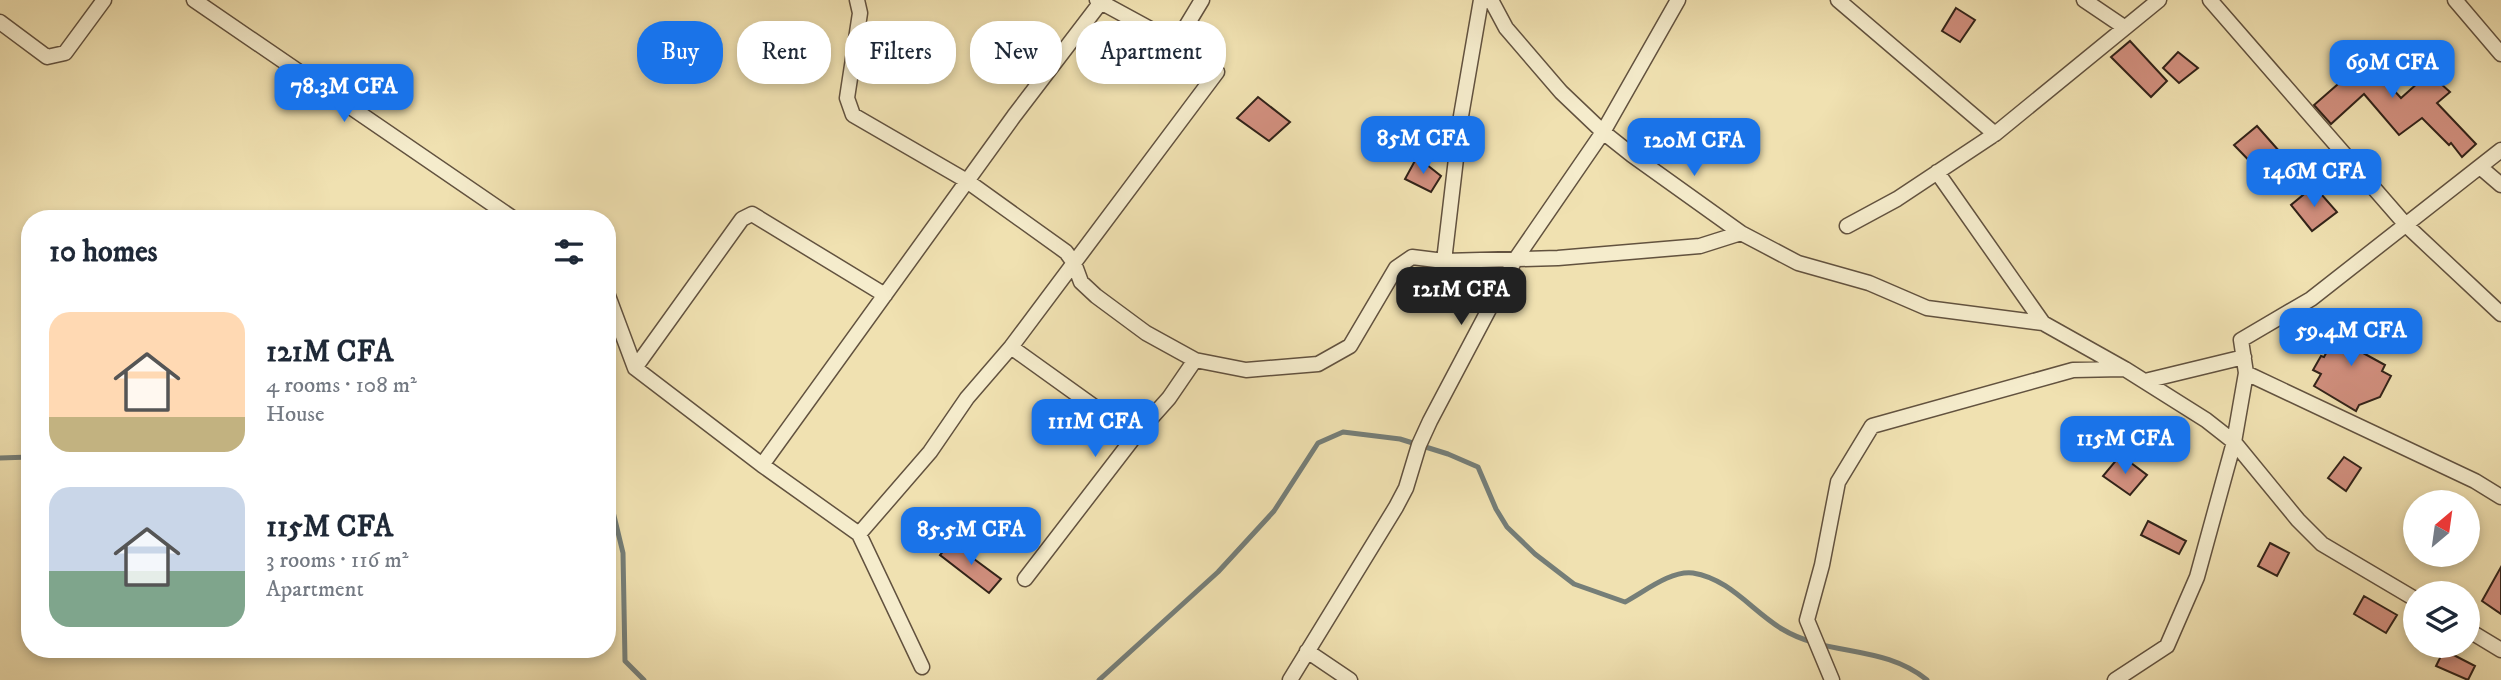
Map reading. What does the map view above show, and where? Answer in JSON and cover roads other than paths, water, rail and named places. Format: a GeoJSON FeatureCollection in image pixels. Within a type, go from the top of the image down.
{"type":"FeatureCollection","features":[{"type":"Feature","properties":{"kind":"street"},"geometry":{"type":"LineString","coordinates":[[0,22],[47,57],[65,53],[104,0]]}},
{"type":"Feature","properties":{"kind":"street"},"geometry":{"type":"LineString","coordinates":[[194,0],[501,210]]}},
{"type":"Feature","properties":{"kind":"street"},"geometry":{"type":"LineString","coordinates":[[858,0],[860,13],[847,98],[853,115],[967,181],[1066,253],[1074,263],[1081,282],[1096,296],[1146,333],[1195,360],[1246,370],[1318,364],[1350,346],[1396,268],[1412,257],[1444,261],[1515,260],[1700,246],[1741,233]]}},
{"type":"Feature","properties":{"kind":"street"},"geometry":{"type":"LineString","coordinates":[[1189,21],[1202,0]]}},
{"type":"Feature","properties":{"kind":"street"},"geometry":{"type":"LineString","coordinates":[[1444,261],[1464,93],[1481,0]]}},
{"type":"Feature","properties":{"kind":"street"},"geometry":{"type":"LineString","coordinates":[[1491,0],[1506,27],[1561,92],[1603,132],[1741,233],[1798,262],[1869,283],[1927,308],[2043,323],[2125,369],[2206,420],[2234,442],[2298,520],[2322,544],[2403,592]]}},
{"type":"Feature","properties":{"kind":"street"},"geometry":{"type":"LineString","coordinates":[[1290,680],[1406,488],[1419,445],[1430,421],[1515,260],[1603,132],[1678,0]]}},
{"type":"Feature","properties":{"kind":"street"},"geometry":{"type":"LineString","coordinates":[[1838,0],[1995,134]]}},
{"type":"Feature","properties":{"kind":"street"},"geometry":{"type":"LineString","coordinates":[[2084,0],[2124,27]]}},
{"type":"Feature","properties":{"kind":"street"},"geometry":{"type":"LineString","coordinates":[[1847,226],[1898,199],[1995,134],[2159,0]]}},
{"type":"Feature","properties":{"kind":"street"},"geometry":{"type":"LineString","coordinates":[[2210,0],[2406,225],[2501,314]]}},
{"type":"Feature","properties":{"kind":"street"},"geometry":{"type":"LineString","coordinates":[[2455,0],[2501,54]]}},
{"type":"Feature","properties":{"kind":"street"},"geometry":{"type":"LineString","coordinates":[[762,465],[1099,1],[1136,21]]}},
{"type":"Feature","properties":{"kind":"street"},"geometry":{"type":"LineString","coordinates":[[859,534],[930,452],[967,398],[1011,346],[1208,84]]}},
{"type":"Feature","properties":{"kind":"street"},"geometry":{"type":"LineString","coordinates":[[2115,680],[2167,646],[2197,577],[2234,442],[2246,373],[2241,340],[2311,299],[2501,150]]}},
{"type":"Feature","properties":{"kind":"street"},"geometry":{"type":"LineString","coordinates":[[2480,167],[2501,185]]}},
{"type":"Feature","properties":{"kind":"street"},"geometry":{"type":"LineString","coordinates":[[1937,172],[2043,323]]}},
{"type":"Feature","properties":{"kind":"street"},"geometry":{"type":"LineString","coordinates":[[635,368],[742,219],[752,214],[885,295]]}},
{"type":"Feature","properties":{"kind":"street"},"geometry":{"type":"LineString","coordinates":[[616,317],[635,368],[762,465],[859,534],[922,667]]}},
{"type":"Feature","properties":{"kind":"street"},"geometry":{"type":"LineString","coordinates":[[1011,346],[1135,436]]}},
{"type":"Feature","properties":{"kind":"street"},"geometry":{"type":"LineString","coordinates":[[2145,381],[2244,357]]}},
{"type":"Feature","properties":{"kind":"street"},"geometry":{"type":"LineString","coordinates":[[1024,579],[1135,436],[1170,398],[1195,360]]}},
{"type":"Feature","properties":{"kind":"street"},"geometry":{"type":"LineString","coordinates":[[1832,680],[1807,620],[1822,565],[1838,482],[1872,426],[2073,370],[2125,369]]}},
{"type":"Feature","properties":{"kind":"street"},"geometry":{"type":"LineString","coordinates":[[2246,373],[2475,481],[2501,497]]}},
{"type":"Feature","properties":{"kind":"street"},"geometry":{"type":"LineString","coordinates":[[2480,637],[2501,650]]}},
{"type":"Feature","properties":{"kind":"street"},"geometry":{"type":"LineString","coordinates":[[1307,651],[1350,680]]}},
{"type":"Feature","properties":{"kind":"waterway"},"geometry":{"type":"LineString","coordinates":[[1099,680],[1218,572],[1274,511],[1318,443],[1343,432],[1400,439],[1478,467],[1507,527],[1535,554],[1574,584],[1625,602],[1676,575],[1693,573],[1706,576],[1730,589],[1771,622],[1800,638],[1874,655],[1910,669],[1927,680]]}},
{"type":"Feature","properties":{"kind":"waterway"},"geometry":{"type":"LineString","coordinates":[[0,458],[21,457]]}},
{"type":"Feature","properties":{"kind":"waterway"},"geometry":{"type":"LineString","coordinates":[[616,524],[623,553],[625,661],[644,680]]}}]}
